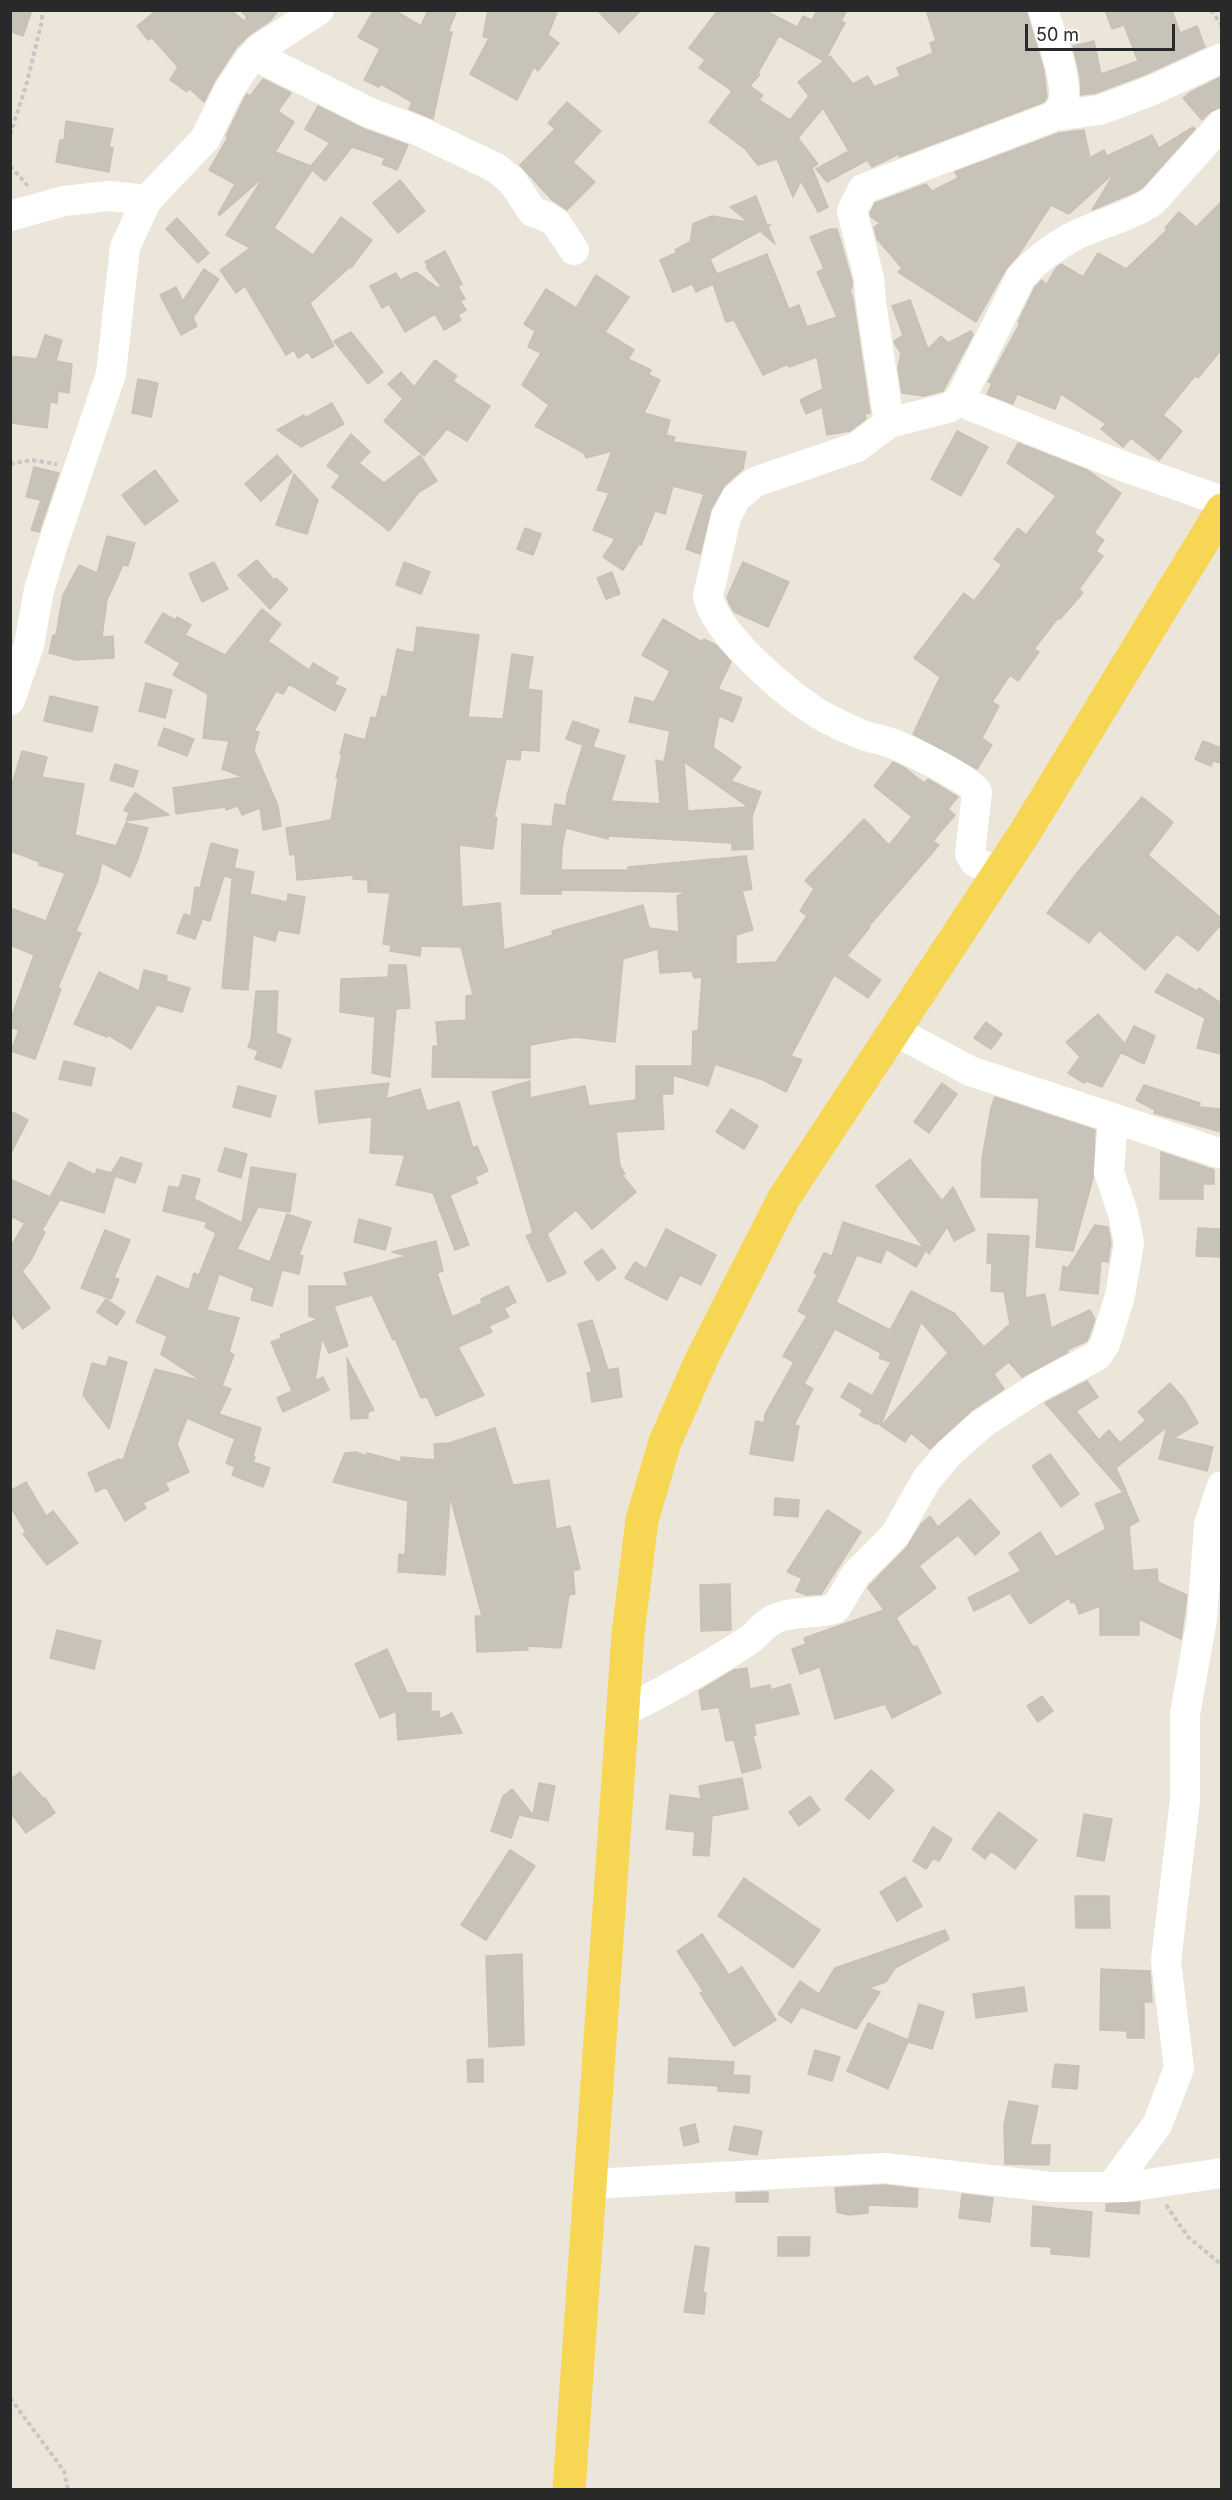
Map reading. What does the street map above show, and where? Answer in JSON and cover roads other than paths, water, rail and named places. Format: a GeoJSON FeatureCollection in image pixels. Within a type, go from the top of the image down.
{"type":"FeatureCollection","features":[{"type":"Feature","properties":{"kind":"main road"},"geometry":{"type":"LineString","coordinates":[[569,2490],[628,1634],[642,1520],[665,1442],[703,1356],[784,1198],[999,873],[1221,510]]}},
{"type":"Feature","properties":{"kind":"street"},"geometry":{"type":"LineString","coordinates":[[10,700],[29,645],[39,590],[52,544],[111,374],[125,247],[147,200],[205,139],[229,90],[254,55],[319,10]]}},
{"type":"Feature","properties":{"kind":"street"},"geometry":{"type":"LineString","coordinates":[[1043,10],[1052,35],[1065,101],[1055,116]]}},
{"type":"Feature","properties":{"kind":"street"},"geometry":{"type":"LineString","coordinates":[[254,55],[370,113],[419,131],[496,168],[512,181],[532,212],[556,223],[574,250]]}},
{"type":"Feature","properties":{"kind":"street"},"geometry":{"type":"LineString","coordinates":[[889,423],[869,278],[852,211],[863,189],[1055,116],[1100,110],[1153,90],[1221,58]]}},
{"type":"Feature","properties":{"kind":"street"},"geometry":{"type":"LineString","coordinates":[[999,873],[975,862],[970,854],[977,792],[974,787],[893,744],[860,734],[818,713],[758,666],[710,607],[708,596],[726,517],[736,498],[755,482],[857,447],[889,423],[948,408],[959,401],[1021,277],[1033,264],[1056,246],[1077,235],[1140,210],[1153,201],[1221,124]]}},
{"type":"Feature","properties":{"kind":"street"},"geometry":{"type":"LineString","coordinates":[[10,216],[64,201],[109,196],[147,200]]}},
{"type":"Feature","properties":{"kind":"street"},"geometry":{"type":"LineString","coordinates":[[959,401],[1120,465],[1221,501]]}},
{"type":"Feature","properties":{"kind":"street"},"geometry":{"type":"LineString","coordinates":[[895,1030],[970,1071],[1221,1154]]}},
{"type":"Feature","properties":{"kind":"street"},"geometry":{"type":"LineString","coordinates":[[622,1712],[683,1682],[750,1640],[774,1618],[792,1612],[836,1608],[856,1574],[895,1535],[927,1479],[949,1453],[983,1423],[1029,1393],[1097,1356],[1106,1344],[1120,1296],[1130,1243],[1110,1172],[1113,1118]]}},
{"type":"Feature","properties":{"kind":"street"},"geometry":{"type":"LineString","coordinates":[[1111,2187],[1156,2125],[1179,2068],[1166,1961],[1185,1800],[1185,1714],[1202,1619],[1209,1525],[1221,1486]]}},
{"type":"Feature","properties":{"kind":"street"},"geometry":{"type":"LineString","coordinates":[[591,2184],[885,2168],[1051,2187],[1111,2187],[1152,2184],[1221,2173]]}}]}
